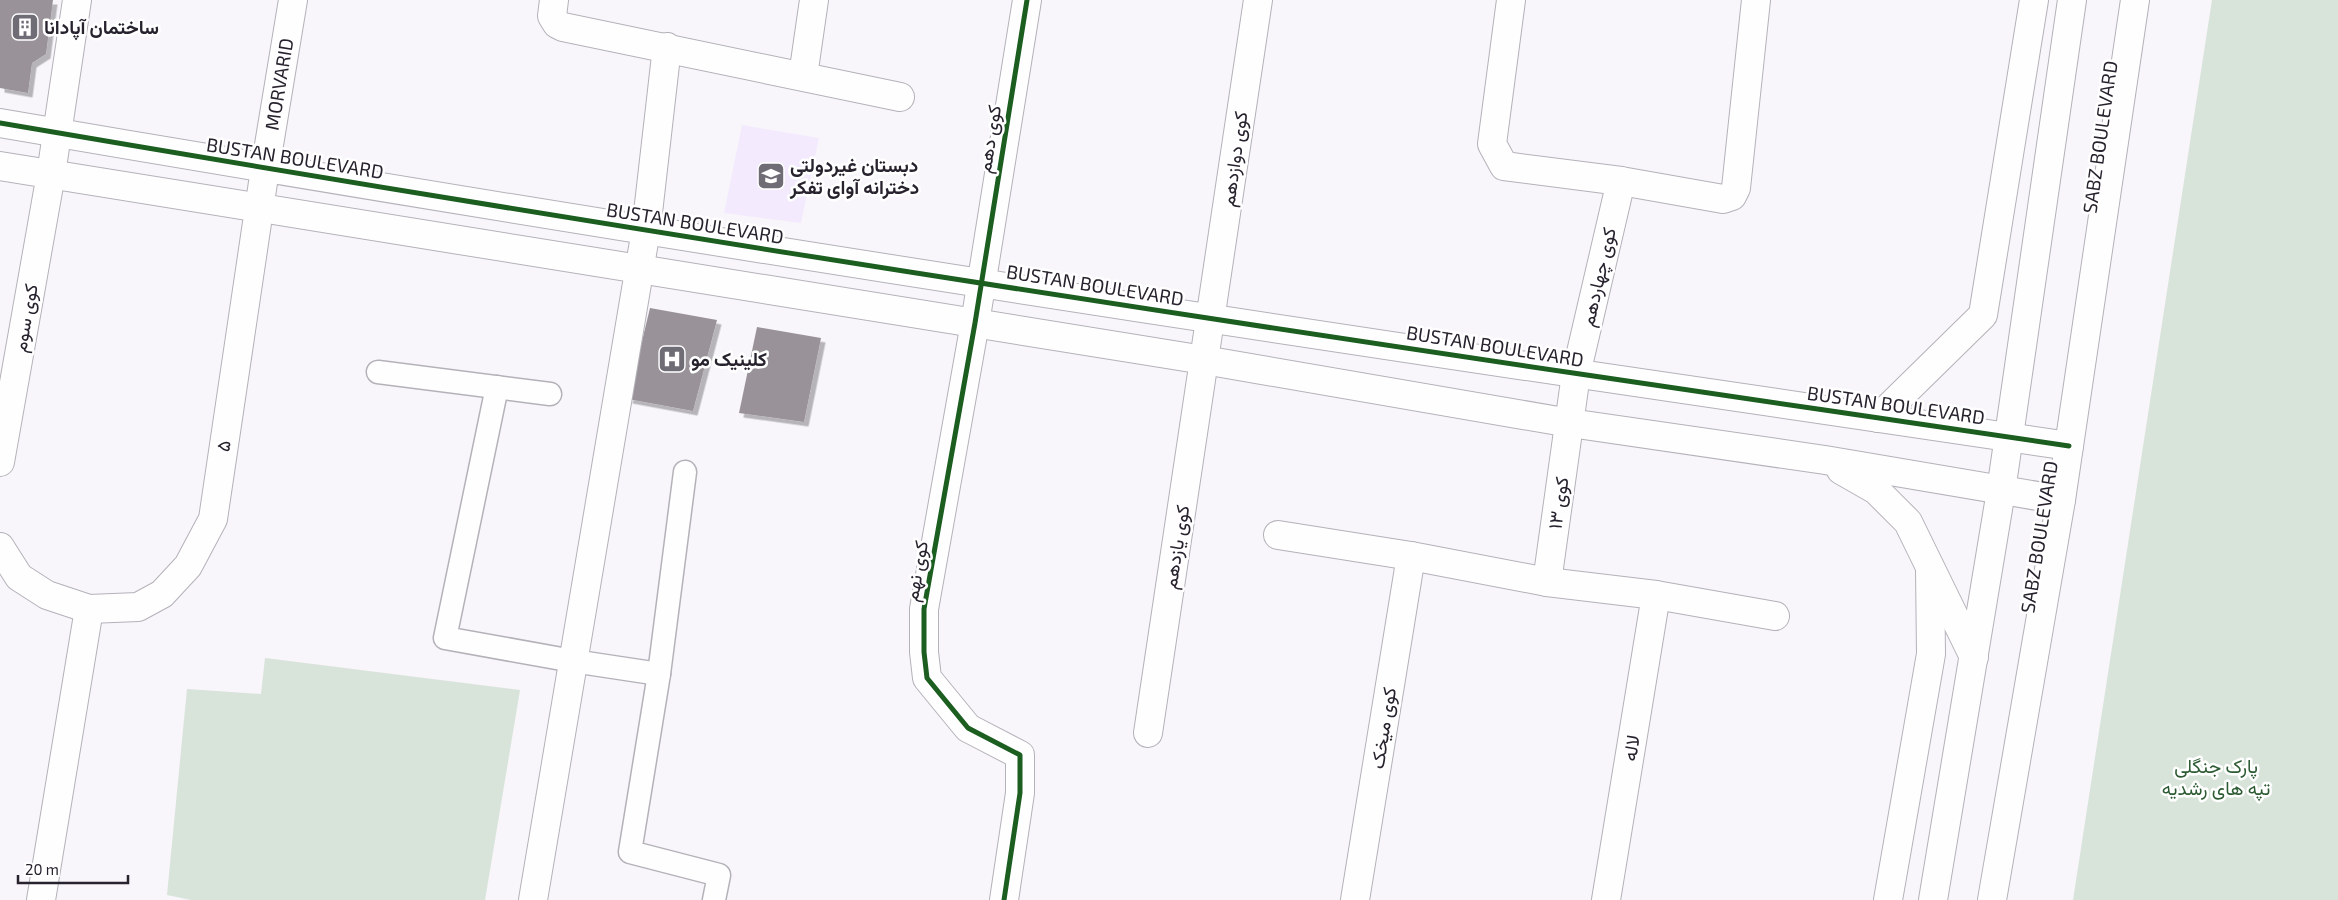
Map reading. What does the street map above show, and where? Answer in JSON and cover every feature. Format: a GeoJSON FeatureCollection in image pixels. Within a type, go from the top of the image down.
{"type":"FeatureCollection","features":[{"type":"Feature","properties":{"kind":"street","name":"کوی سوم"},"geometry":{"type":"LineString","coordinates":[[0,462],[51,174],[77,0]]}},
{"type":"Feature","properties":{"kind":"street","name":"MORVARID"},"geometry":{"type":"LineString","coordinates":[[258,208],[293,0]]}},
{"type":"Feature","properties":{"kind":"street"},"geometry":{"type":"LineString","coordinates":[[554,0],[552,16],[557,24],[563,27],[667,47],[900,97]]}},
{"type":"Feature","properties":{"kind":"street"},"geometry":{"type":"LineString","coordinates":[[803,76],[814,0]]}},
{"type":"Feature","properties":{"kind":"street","name":"کوی دهم"},"geometry":{"type":"LineString","coordinates":[[975,323],[980,282],[1027,0]]}},
{"type":"Feature","properties":{"kind":"street","name":"کوی دوازدهم"},"geometry":{"type":"LineString","coordinates":[[1204,360],[1258,0]]}},
{"type":"Feature","properties":{"kind":"street"},"geometry":{"type":"LineString","coordinates":[[1511,0],[1492,144],[1504,166],[1620,181],[1723,198],[1732,196],[1736,188],[1756,0]]}},
{"type":"Feature","properties":{"kind":"street"},"geometry":{"type":"LineString","coordinates":[[1878,418],[1983,315],[2034,0]]}},
{"type":"Feature","properties":{"kind":"street"},"geometry":{"type":"LineString","coordinates":[[1933,900],[2010,437],[2072,0]]}},
{"type":"Feature","properties":{"kind":"street","name":"SABZ BOULEVARD"},"geometry":{"type":"LineString","coordinates":[[1992,900],[2061,500],[2135,0]]}},
{"type":"Feature","properties":{"kind":"street"},"geometry":{"type":"LineString","coordinates":[[533,900],[646,230],[667,47]]}},
{"type":"Feature","properties":{"kind":"street","name":"BUSTAN BOULEVARD"},"geometry":{"type":"LineString","coordinates":[[0,123],[265,169],[646,230],[1576,374],[2069,446]]}},
{"type":"Feature","properties":{"kind":"street"},"geometry":{"type":"LineString","coordinates":[[0,166],[1204,360],[1570,423],[1825,460],[2061,500]]}},
{"type":"Feature","properties":{"kind":"street","name":"کوی چهاردهم"},"geometry":{"type":"LineString","coordinates":[[1570,423],[1576,374],[1620,181]]}},
{"type":"Feature","properties":{"kind":"street","name":"۵"},"geometry":{"type":"LineString","coordinates":[[89,609],[138,606],[162,594],[188,566],[213,519],[258,208]]}},
{"type":"Feature","properties":{"kind":"street","name":"کوی نهم"},"geometry":{"type":"LineString","coordinates":[[975,323],[924,609],[924,652],[927,678],[968,728],[1020,755],[1020,794],[1004,900]]}},
{"type":"Feature","properties":{"kind":"street","name":"کوی یازدهم"},"geometry":{"type":"LineString","coordinates":[[1148,733],[1204,360]]}},
{"type":"Feature","properties":{"kind":"street","name":"کوی ۱۳"},"geometry":{"type":"LineString","coordinates":[[1547,582],[1570,423]]}},
{"type":"Feature","properties":{"kind":"street"},"geometry":{"type":"LineString","coordinates":[[1825,460],[1876,490],[1908,522],[1974,657]]}},
{"type":"Feature","properties":{"kind":"street"},"geometry":{"type":"LineString","coordinates":[[1278,535],[1411,556],[1547,582],[1656,595],[1775,616]]}},
{"type":"Feature","properties":{"kind":"street"},"geometry":{"type":"LineString","coordinates":[[0,547],[20,577],[47,595],[89,609],[41,900]]}},
{"type":"Feature","properties":{"kind":"street","name":"کوی میخک"},"geometry":{"type":"LineString","coordinates":[[1355,900],[1411,556]]}},
{"type":"Feature","properties":{"kind":"street"},"geometry":{"type":"LineString","coordinates":[[1888,900],[1931,654],[1930,568]]}},
{"type":"Feature","properties":{"kind":"street","name":"لاله"},"geometry":{"type":"LineString","coordinates":[[1606,900],[1656,595]]}},
{"type":"Feature","properties":{"kind":"lane"},"geometry":{"type":"LineString","coordinates":[[378,372],[550,394]]}},
{"type":"Feature","properties":{"kind":"lane"},"geometry":{"type":"LineString","coordinates":[[497,387],[445,638],[659,674]]}},
{"type":"Feature","properties":{"kind":"lane"},"geometry":{"type":"LineString","coordinates":[[685,472],[659,674],[630,852],[719,874],[714,900]]}},
{"type":"Feature","properties":{"kind":"shaded area","name":"دبستان غیردولتی دخترانه آوای تفکر"},"geometry":{"type":"Polygon","coordinates":[[[742,125],[819,138],[801,223],[724,213],[742,125]]]}},
{"type":"Feature","properties":{"kind":"green space","name":"پارک جنگلی تپه های رشدیه"},"geometry":{"type":"Polygon","coordinates":[[[2212,0],[2338,0],[2338,900],[2073,900],[2212,0]]]}},
{"type":"Feature","properties":{"kind":"green space"},"geometry":{"type":"Polygon","coordinates":[[[265,658],[520,690],[485,900],[191,900],[167,895],[187,689],[261,694],[265,658]]]}},
{"type":"Feature","properties":{"kind":"building","name":"ساختمان آپادانا"},"geometry":{"type":"Polygon","coordinates":[[[0,0],[53,0],[46,54],[32,63],[28,93],[0,88],[0,0]]]}},
{"type":"Feature","properties":{"kind":"building","name":"کلینیک مو"},"geometry":{"type":"Polygon","coordinates":[[[650,308],[717,320],[693,411],[628,399],[650,308]]]}},
{"type":"Feature","properties":{"kind":"building"},"geometry":{"type":"Polygon","coordinates":[[[757,327],[821,338],[804,422],[739,413],[757,327]]]}},
{"type":"Feature","properties":{"kind":"cycle path"},"geometry":{"type":"LineString","coordinates":[[1004,900],[1020,793],[1020,755],[968,728],[927,678],[924,652],[924,609],[975,323],[1027,0]]}},
{"type":"Feature","properties":{"kind":"cycle path"},"geometry":{"type":"LineString","coordinates":[[0,123],[395,189],[987,284],[1382,345],[2069,446]]}},
{"type":"Feature","properties":{"kind":"place","name":"ساختمان آپادانا"},"geometry":{"type":"Point","coordinates":[25,27]}},
{"type":"Feature","properties":{"kind":"place","name":"دبستان غیردولتی دخترانه آوای تفکر"},"geometry":{"type":"Point","coordinates":[771,176]}},
{"type":"Feature","properties":{"kind":"place","name":"کلینیک مو"},"geometry":{"type":"Point","coordinates":[672,359]}}]}
